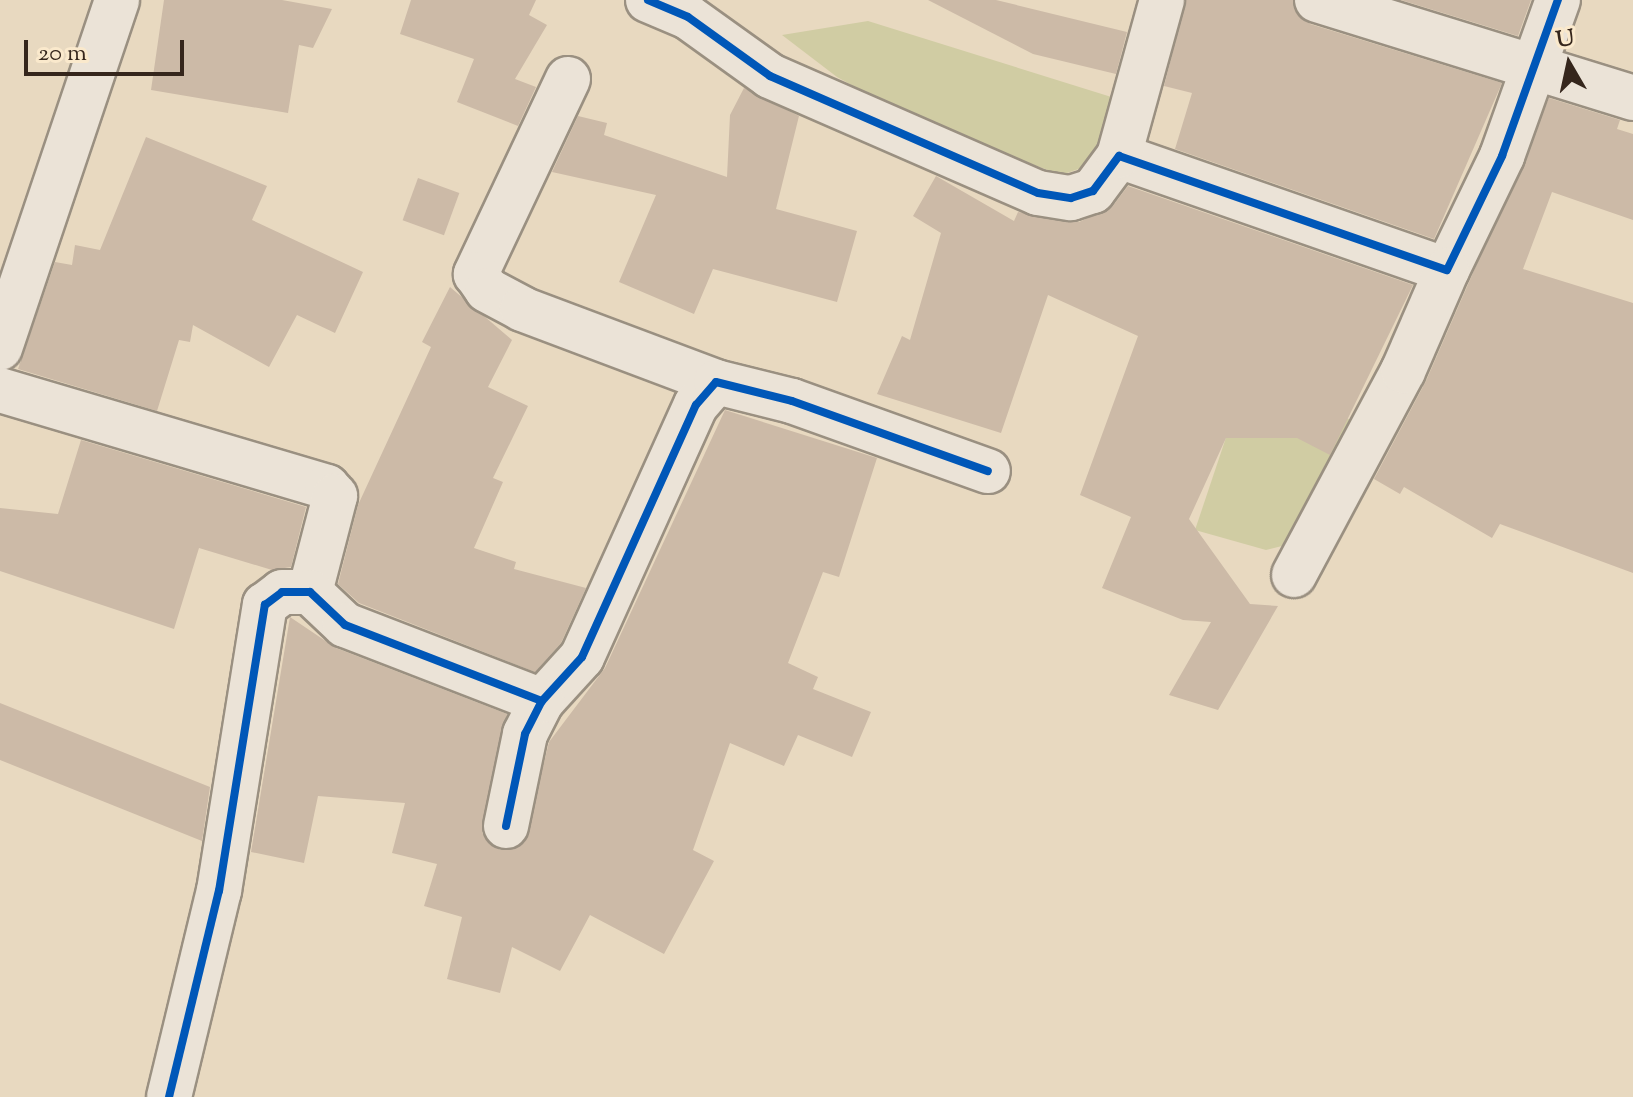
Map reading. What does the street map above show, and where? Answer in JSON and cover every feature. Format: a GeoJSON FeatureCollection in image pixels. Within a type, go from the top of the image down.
{"type":"FeatureCollection","features":[{"type":"Feature","properties":{"kind":"street"},"geometry":{"type":"LineString","coordinates":[[0,348],[117,0]]}},
{"type":"Feature","properties":{"kind":"street"},"geometry":{"type":"LineString","coordinates":[[648,0],[688,17],[770,76],[1038,193],[1071,198],[1093,191],[1119,156],[1162,0]]}},
{"type":"Feature","properties":{"kind":"street"},"geometry":{"type":"LineString","coordinates":[[1317,0],[1633,98]]}},
{"type":"Feature","properties":{"kind":"street"},"geometry":{"type":"LineString","coordinates":[[1294,575],[1403,371],[1536,70],[1558,0]]}},
{"type":"Feature","properties":{"kind":"street"},"geometry":{"type":"LineString","coordinates":[[568,79],[476,274],[487,290],[522,309],[716,382],[792,401],[988,471]]}},
{"type":"Feature","properties":{"kind":"street"},"geometry":{"type":"LineString","coordinates":[[1119,156],[1447,270]]}},
{"type":"Feature","properties":{"kind":"street"},"geometry":{"type":"LineString","coordinates":[[506,826],[525,734],[542,701],[582,657],[696,405],[716,382]]}},
{"type":"Feature","properties":{"kind":"street"},"geometry":{"type":"LineString","coordinates":[[0,390],[327,487],[335,496],[310,592]]}},
{"type":"Feature","properties":{"kind":"street"},"geometry":{"type":"LineString","coordinates":[[169,1097],[219,891],[265,605],[282,592],[310,592],[345,625],[542,701]]}},
{"type":"Feature","properties":{"kind":"shaded area"},"geometry":{"type":"Polygon","coordinates":[[[868,21],[1121,100],[1102,161],[1061,175],[919,122],[837,77],[782,35],[868,21]]]}},
{"type":"Feature","properties":{"kind":"shaded area"},"geometry":{"type":"Polygon","coordinates":[[[1248,372],[1355,422],[1286,545],[1266,550],[1195,530],[1248,372]]]}},
{"type":"Feature","properties":{"kind":"building"},"geometry":{"type":"Polygon","coordinates":[[[164,0],[282,0],[332,9],[313,48],[299,45],[288,113],[151,90],[164,0]]]}},
{"type":"Feature","properties":{"kind":"building"},"geometry":{"type":"Polygon","coordinates":[[[411,0],[536,0],[529,15],[547,25],[515,79],[536,87],[518,126],[457,102],[474,59],[400,34],[411,0]]]}},
{"type":"Feature","properties":{"kind":"building"},"geometry":{"type":"Polygon","coordinates":[[[928,0],[996,0],[1127,32],[1116,74],[1033,54],[928,0]]]}},
{"type":"Feature","properties":{"kind":"building"},"geometry":{"type":"Polygon","coordinates":[[[1186,0],[1293,0],[1310,24],[1502,83],[1434,239],[1175,149],[1192,93],[1164,86],[1186,0]]]}},
{"type":"Feature","properties":{"kind":"building"},"geometry":{"type":"Polygon","coordinates":[[[1401,0],[1531,0],[1518,36],[1401,0]]]}},
{"type":"Feature","properties":{"kind":"building"},"geometry":{"type":"Polygon","coordinates":[[[744,88],[799,116],[776,209],[857,231],[837,302],[713,269],[694,314],[619,282],[656,195],[552,172],[578,116],[607,123],[604,135],[727,177],[730,115],[744,88]]]}},
{"type":"Feature","properties":{"kind":"building"},"geometry":{"type":"Polygon","coordinates":[[[1549,98],[1620,120],[1617,129],[1633,134],[1633,220],[1552,192],[1523,269],[1633,303],[1633,573],[1500,524],[1492,538],[1404,487],[1400,494],[1374,479],[1426,381],[1549,98]]]}},
{"type":"Feature","properties":{"kind":"building"},"geometry":{"type":"Polygon","coordinates":[[[146,137],[267,186],[252,220],[363,272],[335,333],[297,315],[269,367],[193,325],[190,342],[179,340],[157,411],[18,369],[55,262],[72,265],[75,245],[100,250],[146,137]]]}},
{"type":"Feature","properties":{"kind":"building"},"geometry":{"type":"Polygon","coordinates":[[[936,176],[1014,221],[1018,212],[1079,222],[1112,207],[1128,186],[1413,285],[1330,455],[1297,438],[1226,438],[1189,519],[1250,604],[1278,606],[1218,710],[1169,695],[1211,622],[1183,620],[1102,588],[1131,517],[1080,495],[1138,336],[1048,295],[1001,433],[877,394],[902,336],[910,340],[941,233],[913,216],[936,176]]]}},
{"type":"Feature","properties":{"kind":"building"},"geometry":{"type":"Polygon","coordinates":[[[418,178],[459,193],[444,235],[403,220],[418,178]]]}},
{"type":"Feature","properties":{"kind":"building"},"geometry":{"type":"Polygon","coordinates":[[[450,287],[512,340],[488,387],[528,406],[493,478],[503,482],[474,548],[516,562],[514,569],[586,588],[561,643],[535,672],[359,603],[338,584],[358,505],[431,347],[422,342],[450,287]]]}},
{"type":"Feature","properties":{"kind":"building"},"geometry":{"type":"Polygon","coordinates":[[[725,410],[877,458],[839,577],[823,572],[788,663],[818,677],[813,689],[871,712],[852,757],[798,735],[784,766],[730,743],[693,850],[714,861],[664,954],[590,915],[560,971],[512,947],[500,993],[447,979],[462,917],[424,906],[437,864],[392,853],[405,803],[318,796],[304,863],[251,852],[290,617],[336,648],[507,714],[482,833],[500,850],[524,843],[549,742],[605,668],[725,410]]]}},
{"type":"Feature","properties":{"kind":"building"},"geometry":{"type":"Polygon","coordinates":[[[81,440],[306,507],[291,567],[272,570],[199,548],[174,629],[0,571],[0,508],[58,514],[81,440]]]}},
{"type":"Feature","properties":{"kind":"building"},"geometry":{"type":"Polygon","coordinates":[[[0,703],[210,787],[202,841],[0,760],[0,703]]]}},
{"type":"Feature","properties":{"kind":"cycle path"},"geometry":{"type":"LineString","coordinates":[[648,0],[688,17],[770,76],[1038,193],[1071,198],[1093,191],[1119,156],[1447,270],[1502,156],[1558,0]]}},
{"type":"Feature","properties":{"kind":"cycle path"},"geometry":{"type":"LineString","coordinates":[[506,826],[525,734],[542,701],[582,657],[696,405],[716,382],[792,401],[988,471]]}},
{"type":"Feature","properties":{"kind":"cycle path"},"geometry":{"type":"LineString","coordinates":[[169,1097],[219,891],[265,605],[282,592],[310,592],[345,625],[542,701]]}}]}
